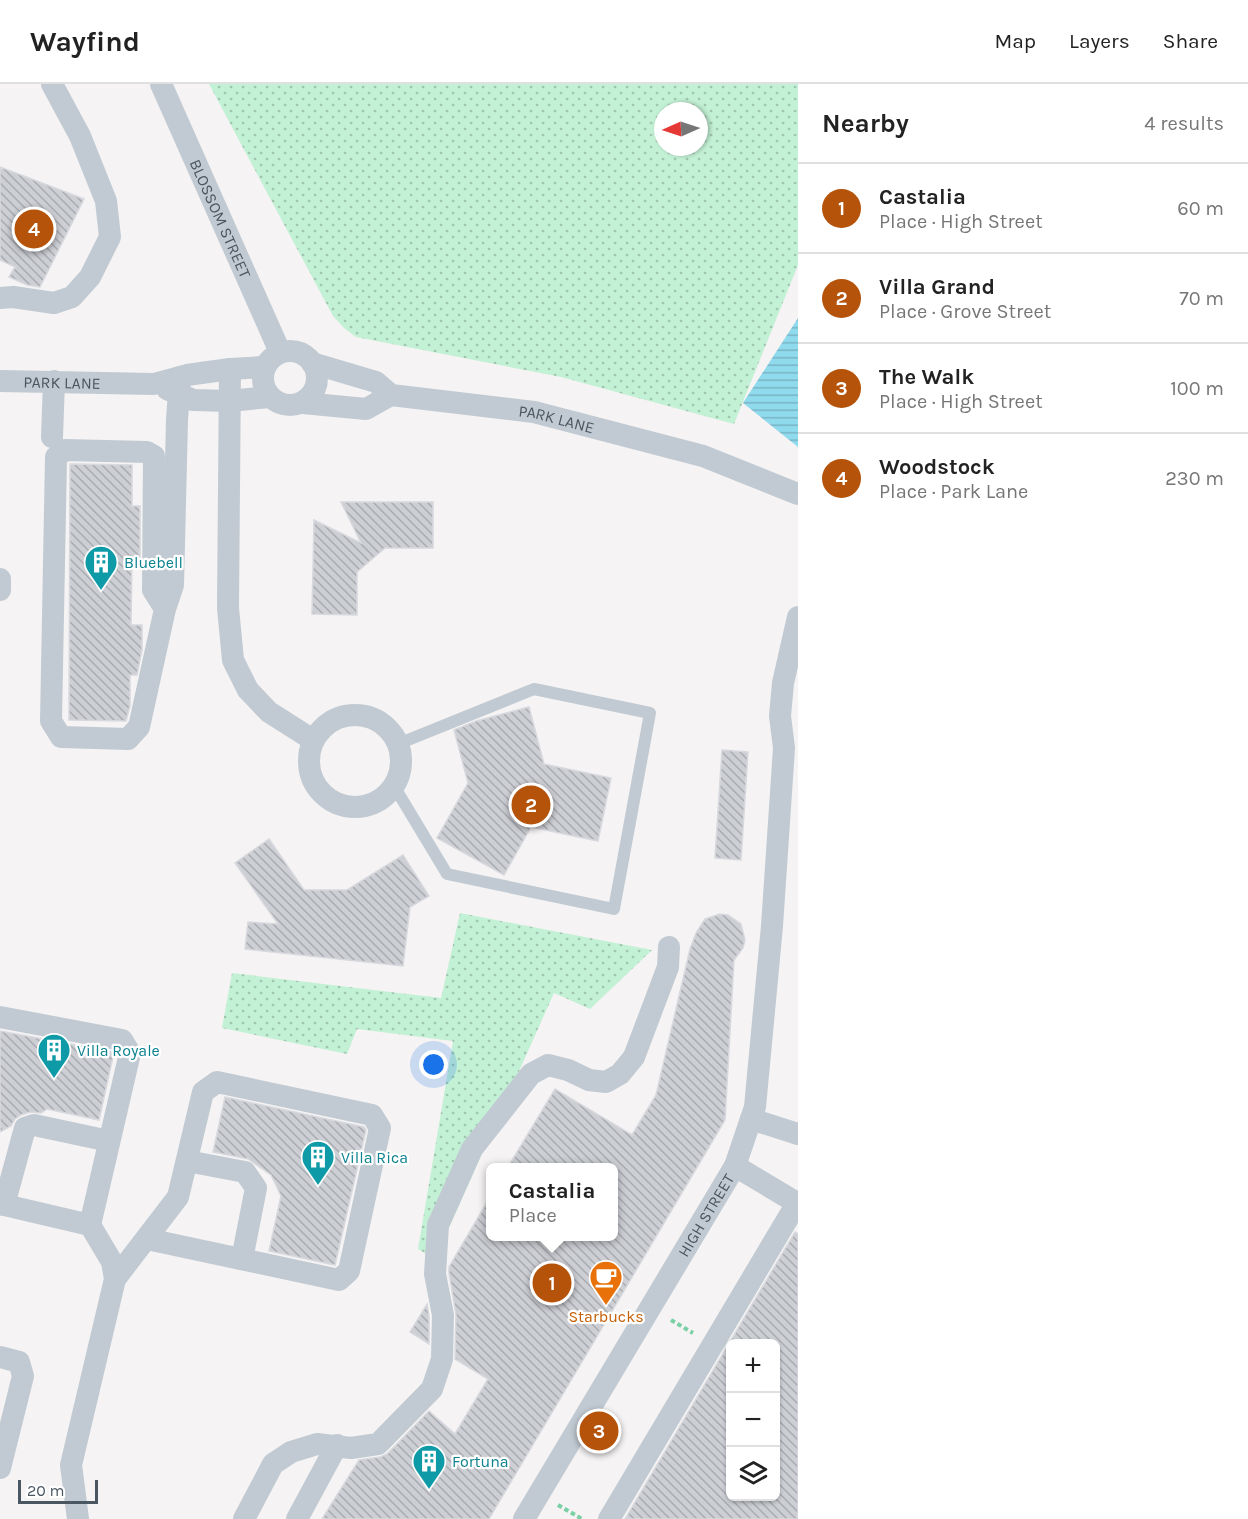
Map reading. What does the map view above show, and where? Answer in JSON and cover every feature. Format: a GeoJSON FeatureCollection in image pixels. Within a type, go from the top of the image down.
{"type":"FeatureCollection","features":[{"type":"Feature","properties":{"kind":"street"},"geometry":{"type":"LineString","coordinates":[[0,298],[14,297],[54,303],[72,297],[90,277],[110,237],[106,201],[80,136],[52,84]]}},
{"type":"Feature","properties":{"kind":"street","name":"BLOSSOM STREET"},"geometry":{"type":"LineString","coordinates":[[161,84],[273,359]]}},
{"type":"Feature","properties":{"kind":"street"},"geometry":{"type":"LineString","coordinates":[[180,386],[230,369],[299,352],[307,356],[317,372],[317,381],[310,397],[303,403],[286,406],[270,397],[262,381],[273,359]]}},
{"type":"Feature","properties":{"kind":"street","name":"PARK LANE"},"geometry":{"type":"LineString","coordinates":[[312,363],[376,382],[391,395],[534,412],[703,456],[798,494]]}},
{"type":"Feature","properties":{"kind":"street"},"geometry":{"type":"LineString","coordinates":[[230,369],[228,608],[233,660],[248,690],[262,705],[269,712],[313,740]]}},
{"type":"Feature","properties":{"kind":"street","name":"PARK LANE"},"geometry":{"type":"LineString","coordinates":[[0,381],[180,386]]}},
{"type":"Feature","properties":{"kind":"street"},"geometry":{"type":"LineString","coordinates":[[52,437],[54,381]]}},
{"type":"Feature","properties":{"kind":"street"},"geometry":{"type":"LineString","coordinates":[[180,386],[193,400],[229,401],[270,397]]}},
{"type":"Feature","properties":{"kind":"street"},"geometry":{"type":"LineString","coordinates":[[165,609],[153,590],[154,456],[147,452],[65,450],[56,457],[51,721],[61,737],[128,739],[139,727],[165,609],[173,585],[180,386]]}},
{"type":"Feature","properties":{"kind":"street"},"geometry":{"type":"LineString","coordinates":[[303,403],[366,409],[391,395]]}},
{"type":"Feature","properties":{"kind":"street"},"geometry":{"type":"LineString","coordinates":[[0,579],[0,590]]}},
{"type":"Feature","properties":{"kind":"street"},"geometry":{"type":"LineString","coordinates":[[735,1166],[755,1107],[772,926],[784,748],[780,716],[782,694],[798,617]]}},
{"type":"Feature","properties":{"kind":"street"},"geometry":{"type":"LineString","coordinates":[[357,715],[374,719],[389,729],[398,744],[401,759],[400,773],[394,786],[382,799],[366,807],[349,807],[332,802],[319,790],[311,775],[309,757],[313,740],[324,726],[340,717],[357,715]]}},
{"type":"Feature","properties":{"kind":"street"},"geometry":{"type":"LineString","coordinates":[[784,748],[798,723]]}},
{"type":"Feature","properties":{"kind":"street"},"geometry":{"type":"LineString","coordinates":[[243,1519],[273,1464],[291,1452],[317,1444],[351,1448],[378,1444],[432,1389],[442,1359],[443,1315],[435,1274],[438,1225],[472,1149],[531,1074],[548,1065],[568,1070],[589,1080],[606,1082],[620,1074],[634,1057],[668,967],[669,946]]}},
{"type":"Feature","properties":{"kind":"street"},"geometry":{"type":"LineString","coordinates":[[0,1017],[122,1040],[130,1053],[90,1226],[112,1262],[115,1279],[71,1465],[78,1519]]}},
{"type":"Feature","properties":{"kind":"street"},"geometry":{"type":"LineString","coordinates":[[115,1279],[178,1197],[203,1092],[216,1082],[372,1115],[380,1128],[349,1271],[339,1280],[147,1239]]}},
{"type":"Feature","properties":{"kind":"street"},"geometry":{"type":"LineString","coordinates":[[751,1119],[798,1134]]}},
{"type":"Feature","properties":{"kind":"street"},"geometry":{"type":"LineString","coordinates":[[90,1226],[2,1205],[25,1128],[34,1125],[109,1141]]}},
{"type":"Feature","properties":{"kind":"street"},"geometry":{"type":"LineString","coordinates":[[187,1161],[245,1172],[256,1188],[242,1259]]}},
{"type":"Feature","properties":{"kind":"street","name":"HIGH STREET"},"geometry":{"type":"LineString","coordinates":[[524,1519],[735,1166],[797,1203],[609,1519]]}},
{"type":"Feature","properties":{"kind":"street"},"geometry":{"type":"LineString","coordinates":[[0,1357],[19,1362],[23,1376],[0,1468]]}},
{"type":"Feature","properties":{"kind":"street"},"geometry":{"type":"LineString","coordinates":[[297,1519],[337,1445]]}},
{"type":"Feature","properties":{"kind":"lane"},"geometry":{"type":"LineString","coordinates":[[394,786],[447,874],[614,909],[650,713],[534,689],[398,744]]}},
{"type":"Feature","properties":{"kind":"path"},"geometry":{"type":"LineString","coordinates":[[650,1307],[712,1345]]}},
{"type":"Feature","properties":{"kind":"green space"},"geometry":{"type":"Polygon","coordinates":[[[209,84],[798,84],[798,265],[734,424],[561,377],[356,337],[333,316],[209,84]]]}},
{"type":"Feature","properties":{"kind":"green space"},"geometry":{"type":"Polygon","coordinates":[[[460,913],[652,950],[590,1009],[554,993],[435,1259],[418,1249],[453,1041],[357,1029],[347,1054],[222,1028],[232,973],[441,998],[460,913]]]}},
{"type":"Feature","properties":{"kind":"water"},"geometry":{"type":"Polygon","coordinates":[[[798,318],[798,447],[743,403],[798,318]]]}},
{"type":"Feature","properties":{"kind":"building"},"geometry":{"type":"Polygon","coordinates":[[[0,167],[84,199],[40,287],[27,285],[9,277],[15,267],[0,260],[0,167]]]}},
{"type":"Feature","properties":{"kind":"building","name":"Bluebell"},"geometry":{"type":"Polygon","coordinates":[[[70,464],[132,465],[132,506],[140,506],[140,557],[132,557],[131,625],[142,625],[142,650],[137,675],[130,675],[130,706],[126,721],[69,720],[70,464]]]}},
{"type":"Feature","properties":{"kind":"building"},"geometry":{"type":"Polygon","coordinates":[[[341,502],[433,502],[433,548],[385,548],[357,572],[357,615],[312,614],[314,520],[361,543],[341,502]]]}},
{"type":"Feature","properties":{"kind":"building"},"geometry":{"type":"Polygon","coordinates":[[[529,707],[544,764],[611,778],[598,841],[531,827],[504,875],[437,838],[468,783],[454,730],[476,721],[529,707]]]}},
{"type":"Feature","properties":{"kind":"building"},"geometry":{"type":"Polygon","coordinates":[[[722,750],[748,752],[741,860],[715,858],[722,750]]]}},
{"type":"Feature","properties":{"kind":"building"},"geometry":{"type":"Polygon","coordinates":[[[269,839],[304,890],[347,890],[403,855],[429,896],[410,907],[403,966],[245,949],[248,922],[278,924],[235,863],[269,839]]]}},
{"type":"Feature","properties":{"kind":"building"},"geometry":{"type":"Polygon","coordinates":[[[720,914],[728,915],[741,924],[745,940],[743,948],[734,960],[725,1120],[489,1519],[322,1519],[359,1460],[387,1454],[429,1411],[455,1434],[488,1379],[455,1359],[456,1315],[449,1273],[449,1267],[486,1204],[486,1241],[618,1241],[618,1163],[510,1163],[555,1089],[632,1135],[656,1095],[690,949],[705,919],[720,914]]]}},
{"type":"Feature","properties":{"kind":"building","name":"Villa Royale"},"geometry":{"type":"Polygon","coordinates":[[[0,1031],[114,1052],[99,1120],[47,1109],[41,1113],[30,1112],[21,1115],[11,1126],[0,1132],[0,1031]]]}},
{"type":"Feature","properties":{"kind":"building","name":"Villa Rica"},"geometry":{"type":"Polygon","coordinates":[[[225,1097],[364,1127],[366,1130],[335,1265],[269,1251],[281,1196],[271,1175],[248,1159],[213,1152],[225,1097]]]}},
{"type":"Feature","properties":{"kind":"building"},"geometry":{"type":"Polygon","coordinates":[[[795,1232],[798,1234],[798,1519],[625,1519],[726,1348],[726,1501],[780,1501],[780,1339],[732,1339],[795,1232]]]}},
{"type":"Feature","properties":{"kind":"building"},"geometry":{"type":"Polygon","coordinates":[[[427,1304],[429,1316],[429,1344],[410,1332],[427,1304]]]}},
{"type":"Feature","properties":{"kind":"place","name":"Woodstock"},"geometry":{"type":"Point","coordinates":[34,229]}},
{"type":"Feature","properties":{"kind":"place","name":"Bluebell"},"geometry":{"type":"Point","coordinates":[101,591]}},
{"type":"Feature","properties":{"kind":"place","name":"Villa Grand"},"geometry":{"type":"Point","coordinates":[531,805]}},
{"type":"Feature","properties":{"kind":"place","name":"Villa Royale"},"geometry":{"type":"Point","coordinates":[54,1079]}},
{"type":"Feature","properties":{"kind":"place","name":"Villa Rica"},"geometry":{"type":"Point","coordinates":[318,1186]}},
{"type":"Feature","properties":{"kind":"place","name":"Castalia"},"geometry":{"type":"Point","coordinates":[552,1283]}},
{"type":"Feature","properties":{"kind":"place","name":"Starbucks"},"geometry":{"type":"Point","coordinates":[606,1306]}},
{"type":"Feature","properties":{"kind":"place","name":"The Walk"},"geometry":{"type":"Point","coordinates":[599,1431]}},
{"type":"Feature","properties":{"kind":"place","name":"Fortuna"},"geometry":{"type":"Point","coordinates":[429,1490]}}]}
